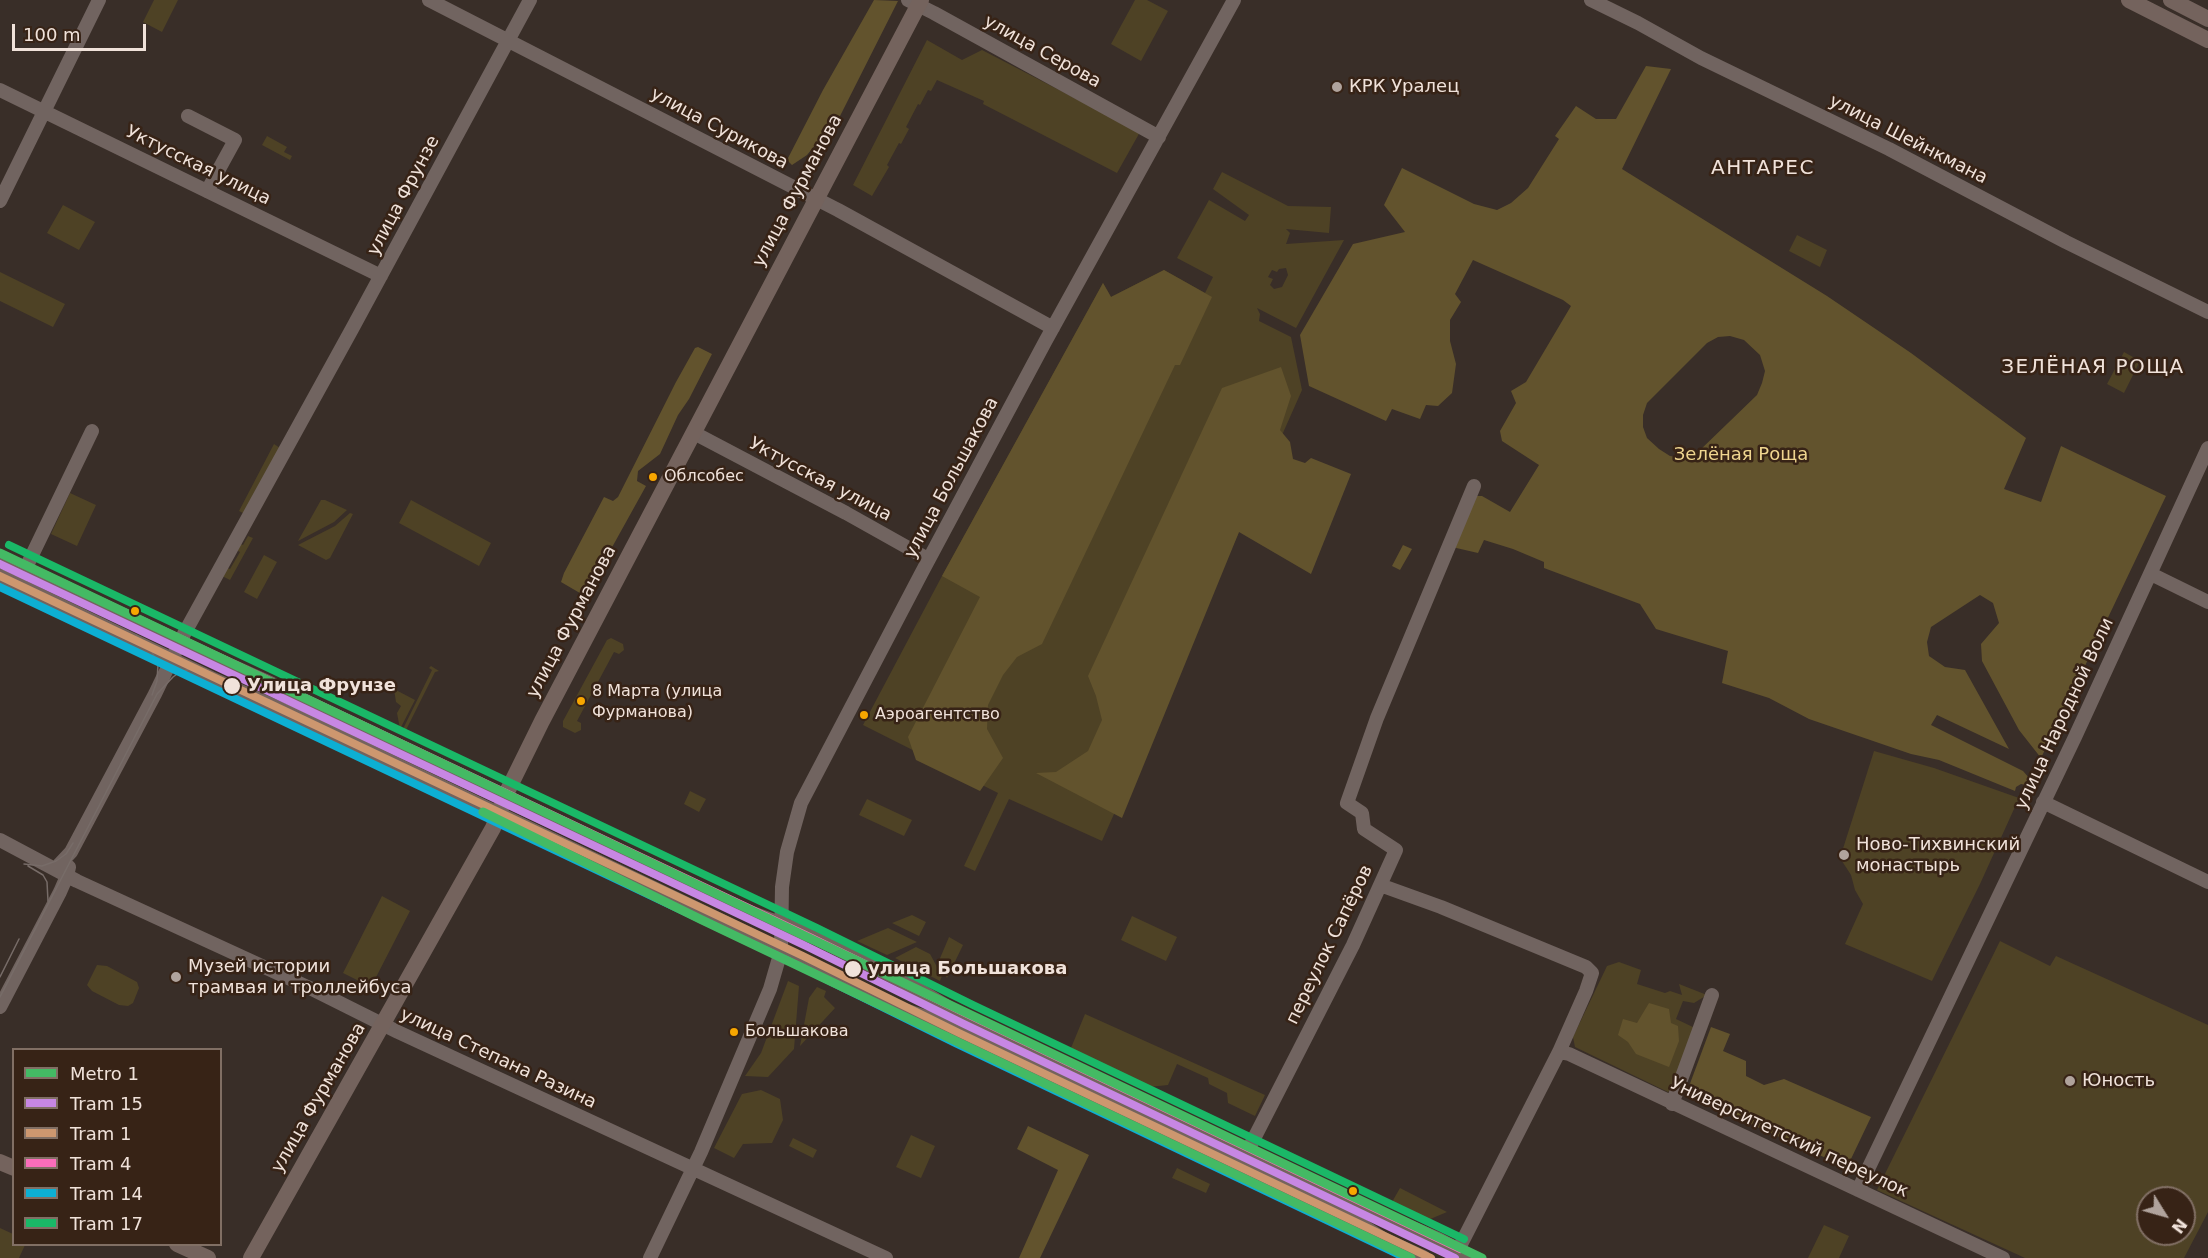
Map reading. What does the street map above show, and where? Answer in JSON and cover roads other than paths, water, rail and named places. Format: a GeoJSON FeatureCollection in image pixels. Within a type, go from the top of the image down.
{"type":"FeatureCollection","features":[{"type":"Feature","properties":{"kind":"main road"},"geometry":{"type":"LineString","coordinates":[[2129,0],[2208,40]]}},
{"type":"Feature","properties":{"kind":"main road"},"geometry":{"type":"LineString","coordinates":[[2171,0],[2208,19]]}},
{"type":"Feature","properties":{"kind":"main road","name":"улица Фурманова"},"geometry":{"type":"LineString","coordinates":[[251,1258],[458,894],[498,816],[537,730],[816,199],[916,2]]}},
{"type":"Feature","properties":{"kind":"main road"},"geometry":{"type":"LineString","coordinates":[[0,558],[21,578],[171,660],[292,715],[897,1009],[929,1019],[1461,1256]]}},
{"type":"Feature","properties":{"kind":"main road"},"geometry":{"type":"LineString","coordinates":[[0,577],[21,578],[270,684],[286,694],[649,867],[816,938],[900,979],[959,1015],[1243,1160],[1423,1258]]}},
{"type":"Feature","properties":{"kind":"main road"},"geometry":{"type":"LineString","coordinates":[[179,1246],[208,1258]]}},
{"type":"Feature","properties":{"kind":"street"},"geometry":{"type":"LineString","coordinates":[[0,201],[99,0]]}},
{"type":"Feature","properties":{"kind":"street","name":"улица Сурикова"},"geometry":{"type":"LineString","coordinates":[[429,0],[816,199],[1053,328]]}},
{"type":"Feature","properties":{"kind":"street","name":"улица Фрунзе"},"geometry":{"type":"LineString","coordinates":[[0,1007],[70,852],[179,644],[530,0]]}},
{"type":"Feature","properties":{"kind":"street","name":"улица Большакова"},"geometry":{"type":"LineString","coordinates":[[650,1258],[693,1169],[758,1022],[770,989],[781,951],[782,887],[787,852],[801,803],[1053,328],[1234,0]]}},
{"type":"Feature","properties":{"kind":"street","name":"улица Шейнкмана"},"geometry":{"type":"LineString","coordinates":[[1591,0],[1701,58],[1889,149],[2066,242],[2208,312]]}},
{"type":"Feature","properties":{"kind":"street","name":"улица Серова"},"geometry":{"type":"LineString","coordinates":[[916,2],[1158,137]]}},
{"type":"Feature","properties":{"kind":"street","name":"Уктусская улица"},"geometry":{"type":"LineString","coordinates":[[0,90],[381,276]]}},
{"type":"Feature","properties":{"kind":"street"},"geometry":{"type":"LineString","coordinates":[[188,116],[234,140],[207,191]]}},
{"type":"Feature","properties":{"kind":"street"},"geometry":{"type":"LineString","coordinates":[[21,578],[92,431]]}},
{"type":"Feature","properties":{"kind":"street","name":"Уктусская улица"},"geometry":{"type":"LineString","coordinates":[[694,433],[846,513],[928,560]]}},
{"type":"Feature","properties":{"kind":"street","name":"улица Народной Воли"},"geometry":{"type":"LineString","coordinates":[[1858,1190],[2151,574],[2208,448]]}},
{"type":"Feature","properties":{"kind":"street","name":"переулок Сапёров"},"geometry":{"type":"LineString","coordinates":[[1243,1160],[1353,945],[1396,850],[1364,829],[1362,813],[1347,803],[1377,718],[1474,486]]}},
{"type":"Feature","properties":{"kind":"street"},"geometry":{"type":"LineString","coordinates":[[2151,574],[2208,602]]}},
{"type":"Feature","properties":{"kind":"street"},"geometry":{"type":"LineString","coordinates":[[2043,802],[2208,882]]}},
{"type":"Feature","properties":{"kind":"street","name":"улица Степана Разина"},"geometry":{"type":"LineString","coordinates":[[0,840],[61,872],[312,989],[383,1025],[886,1258]]}},
{"type":"Feature","properties":{"kind":"street"},"geometry":{"type":"LineString","coordinates":[[1380,885],[1441,907],[1586,967],[1592,976],[1559,1052],[1461,1256]]}},
{"type":"Feature","properties":{"kind":"street"},"geometry":{"type":"LineString","coordinates":[[1672,1104],[1712,995]]}},
{"type":"Feature","properties":{"kind":"street","name":"Университетский переулок"},"geometry":{"type":"LineString","coordinates":[[1559,1052],[1569,1054],[2003,1258]]}},
{"type":"Feature","properties":{"kind":"tram line","name":"17"},"geometry":{"type":"LineString","coordinates":[[9,545],[817,928],[973,1005],[1464,1239]]}},
{"type":"Feature","properties":{"kind":"tram line","name":"4"},"geometry":{"type":"LineString","coordinates":[[4,555],[812,938],[1460,1249]]}},
{"type":"Feature","properties":{"kind":"tram line","name":"15"},"geometry":{"type":"LineString","coordinates":[[0,564],[808,947],[964,1024],[1455,1258]]}},
{"type":"Feature","properties":{"kind":"tram line","name":"1"},"geometry":{"type":"LineString","coordinates":[[0,576],[803,956],[1431,1258]]}},
{"type":"Feature","properties":{"kind":"tram line","name":"14"},"geometry":{"type":"LineString","coordinates":[[0,587],[799,966],[1406,1258]]}},
{"type":"Feature","properties":{"kind":"tram line"},"geometry":{"type":"LineString","coordinates":[[136,635],[148,644],[158,664],[157,681],[152,695]]}},
{"type":"Feature","properties":{"kind":"tram line"},"geometry":{"type":"LineString","coordinates":[[0,997],[157,694],[180,672],[190,669],[206,669]]}},
{"type":"Feature","properties":{"kind":"tram line"},"geometry":{"type":"LineString","coordinates":[[24,864],[42,866],[56,861],[66,854],[73,843]]}},
{"type":"Feature","properties":{"kind":"tram line"},"geometry":{"type":"LineString","coordinates":[[28,866],[43,875],[47,882],[48,901]]}},
{"type":"Feature","properties":{"kind":"tram line"},"geometry":{"type":"LineString","coordinates":[[0,977],[19,939]]}},
{"type":"Feature","properties":{"kind":"metro line","name":"1"},"geometry":{"type":"LineString","coordinates":[[0,553],[1482,1258]]}},
{"type":"Feature","properties":{"kind":"metro line","name":"1"},"geometry":{"type":"LineString","coordinates":[[483,812],[702,920],[1411,1258]]}},
{"type":"Feature","properties":{"kind":"place","name":"КРК Уралец"},"geometry":{"type":"Point","coordinates":[1337,87]}},
{"type":"Feature","properties":{"kind":"place","name":"Облсобес"},"geometry":{"type":"Point","coordinates":[653,477]}},
{"type":"Feature","properties":{"kind":"place","name":"Улица Фрунзе"},"geometry":{"type":"Point","coordinates":[232,686]}},
{"type":"Feature","properties":{"kind":"place","name":"8 Марта (улица Фурманова)"},"geometry":{"type":"Point","coordinates":[581,701]}},
{"type":"Feature","properties":{"kind":"place","name":"Аэроагентство"},"geometry":{"type":"Point","coordinates":[864,715]}},
{"type":"Feature","properties":{"kind":"place","name":"Ново-Тихвинский монастырь"},"geometry":{"type":"Point","coordinates":[1844,855]}},
{"type":"Feature","properties":{"kind":"place","name":"улица Большакова"},"geometry":{"type":"Point","coordinates":[853,969]}},
{"type":"Feature","properties":{"kind":"place","name":"Музей истории трамвая и троллейбуса"},"geometry":{"type":"Point","coordinates":[176,977]}},
{"type":"Feature","properties":{"kind":"place","name":"Большакова"},"geometry":{"type":"Point","coordinates":[734,1032]}},
{"type":"Feature","properties":{"kind":"place","name":"Юность"},"geometry":{"type":"Point","coordinates":[2070,1081]}},
{"type":"Feature","properties":{"kind":"district","name":"АНТАРЕС"},"geometry":{"type":"Point","coordinates":[1763,169]}},
{"type":"Feature","properties":{"kind":"district","name":"ЗЕЛЁНАЯ РОЩА"},"geometry":{"type":"Point","coordinates":[2093,368]}},
{"type":"Feature","properties":{"kind":"park label","name":"Зелёная Роща"},"geometry":{"type":"Point","coordinates":[1741,455]}}]}
